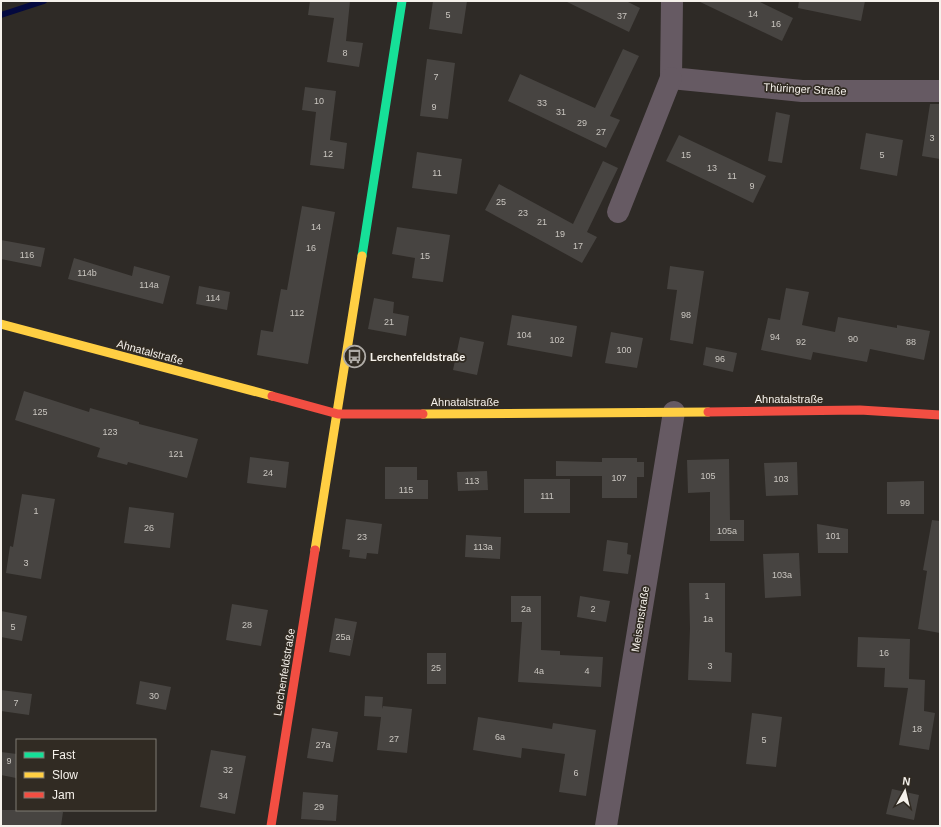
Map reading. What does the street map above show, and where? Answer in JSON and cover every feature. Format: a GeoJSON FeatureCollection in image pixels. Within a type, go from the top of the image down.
{"type":"FeatureCollection","features":[{"type":"Feature","properties":{"kind":"street","name":"Lerchenfeldstraße"},"geometry":{"type":"LineString","coordinates":[[271,826],[338,414],[402,1]]}},
{"type":"Feature","properties":{"kind":"street"},"geometry":{"type":"LineString","coordinates":[[618,212],[671,78],[672,1]]}},
{"type":"Feature","properties":{"kind":"street","name":"Thüringer Straße"},"geometry":{"type":"LineString","coordinates":[[671,78],[802,91],[940,91]]}},
{"type":"Feature","properties":{"kind":"street","name":"Ahnatalstraße"},"geometry":{"type":"LineString","coordinates":[[1,327],[338,414],[860,410],[940,415]]}},
{"type":"Feature","properties":{"kind":"street","name":"Meisenstraße"},"geometry":{"type":"LineString","coordinates":[[606,826],[674,412]]}},
{"type":"Feature","properties":{"kind":"building"},"geometry":{"type":"Polygon","coordinates":[[[310,1],[350,1],[346,41],[363,43],[359,67],[327,62],[334,18],[308,15],[310,1]]]}},
{"type":"Feature","properties":{"kind":"building"},"geometry":{"type":"Polygon","coordinates":[[[433,1],[467,1],[462,34],[429,29],[433,1]]]}},
{"type":"Feature","properties":{"kind":"building"},"geometry":{"type":"Polygon","coordinates":[[[565,1],[626,1],[640,8],[629,32],[565,1]]]}},
{"type":"Feature","properties":{"kind":"building"},"geometry":{"type":"Polygon","coordinates":[[[698,1],[758,1],[793,18],[782,41],[698,1]]]}},
{"type":"Feature","properties":{"kind":"building"},"geometry":{"type":"Polygon","coordinates":[[[799,1],[865,1],[861,21],[798,8],[799,1]]]}},
{"type":"Feature","properties":{"kind":"building"},"geometry":{"type":"Polygon","coordinates":[[[623,49],[639,56],[610,116],[620,120],[606,148],[508,101],[520,74],[595,108],[623,49]]]}},
{"type":"Feature","properties":{"kind":"building"},"geometry":{"type":"Polygon","coordinates":[[[427,59],[455,63],[448,119],[420,116],[427,59]]]}},
{"type":"Feature","properties":{"kind":"building"},"geometry":{"type":"Polygon","coordinates":[[[305,87],[336,91],[330,140],[347,143],[344,169],[310,165],[316,112],[302,110],[305,87]]]}},
{"type":"Feature","properties":{"kind":"building"},"geometry":{"type":"Polygon","coordinates":[[[930,104],[940,104],[940,159],[922,156],[930,104]]]}},
{"type":"Feature","properties":{"kind":"building"},"geometry":{"type":"Polygon","coordinates":[[[776,112],[790,115],[782,163],[768,161],[776,112]]]}},
{"type":"Feature","properties":{"kind":"building"},"geometry":{"type":"Polygon","coordinates":[[[866,133],[903,140],[897,176],[860,169],[866,133]]]}},
{"type":"Feature","properties":{"kind":"building"},"geometry":{"type":"Polygon","coordinates":[[[679,135],[766,176],[753,203],[666,161],[679,135]]]}},
{"type":"Feature","properties":{"kind":"building"},"geometry":{"type":"Polygon","coordinates":[[[417,152],[462,159],[457,194],[412,188],[417,152]]]}},
{"type":"Feature","properties":{"kind":"building"},"geometry":{"type":"Polygon","coordinates":[[[603,161],[618,168],[587,232],[597,237],[582,263],[485,210],[499,184],[573,224],[603,161]]]}},
{"type":"Feature","properties":{"kind":"building"},"geometry":{"type":"Polygon","coordinates":[[[302,206],[335,212],[308,364],[257,355],[261,330],[273,332],[281,289],[287,290],[302,206]]]}},
{"type":"Feature","properties":{"kind":"building"},"geometry":{"type":"Polygon","coordinates":[[[397,227],[450,235],[443,282],[412,278],[415,258],[392,254],[397,227]]]}},
{"type":"Feature","properties":{"kind":"building"},"geometry":{"type":"Polygon","coordinates":[[[1,240],[45,248],[41,267],[1,259],[1,240]]]}},
{"type":"Feature","properties":{"kind":"building"},"geometry":{"type":"Polygon","coordinates":[[[74,258],[132,276],[134,266],[170,276],[163,304],[68,279],[74,258]]]}},
{"type":"Feature","properties":{"kind":"building"},"geometry":{"type":"Polygon","coordinates":[[[670,266],[704,271],[693,344],[670,340],[677,290],[667,289],[670,266]]]}},
{"type":"Feature","properties":{"kind":"building"},"geometry":{"type":"Polygon","coordinates":[[[199,286],[230,292],[227,310],[196,304],[199,286]]]}},
{"type":"Feature","properties":{"kind":"building"},"geometry":{"type":"Polygon","coordinates":[[[786,288],[809,292],[802,325],[835,332],[838,317],[897,328],[897,325],[930,331],[924,360],[870,349],[867,362],[813,352],[811,360],[761,350],[768,318],[780,320],[786,288]]]}},
{"type":"Feature","properties":{"kind":"building"},"geometry":{"type":"Polygon","coordinates":[[[374,298],[394,302],[393,313],[409,316],[406,336],[368,329],[374,298]]]}},
{"type":"Feature","properties":{"kind":"building"},"geometry":{"type":"Polygon","coordinates":[[[512,315],[577,326],[572,357],[507,345],[512,315]]]}},
{"type":"Feature","properties":{"kind":"building"},"geometry":{"type":"Polygon","coordinates":[[[611,332],[643,338],[637,368],[605,363],[611,332]]]}},
{"type":"Feature","properties":{"kind":"building"},"geometry":{"type":"Polygon","coordinates":[[[460,337],[484,342],[477,375],[453,370],[460,337]]]}},
{"type":"Feature","properties":{"kind":"building"},"geometry":{"type":"Polygon","coordinates":[[[706,347],[737,353],[733,372],[703,365],[706,347]]]}},
{"type":"Feature","properties":{"kind":"building"},"geometry":{"type":"Polygon","coordinates":[[[24,391],[89,412],[90,408],[139,422],[139,424],[198,439],[187,478],[128,462],[127,465],[97,457],[100,448],[15,420],[24,391]]]}},
{"type":"Feature","properties":{"kind":"building"},"geometry":{"type":"Polygon","coordinates":[[[250,457],[289,462],[286,488],[247,483],[250,457]]]}},
{"type":"Feature","properties":{"kind":"building"},"geometry":{"type":"Polygon","coordinates":[[[602,458],[637,458],[637,462],[644,462],[644,477],[637,477],[637,498],[602,498],[602,476],[556,476],[556,461],[602,462],[602,458]]]}},
{"type":"Feature","properties":{"kind":"building"},"geometry":{"type":"Polygon","coordinates":[[[729,459],[730,520],[744,520],[744,541],[710,541],[710,492],[688,493],[687,460],[729,459]]]}},
{"type":"Feature","properties":{"kind":"building"},"geometry":{"type":"Polygon","coordinates":[[[797,462],[798,495],[766,496],[764,463],[797,462]]]}},
{"type":"Feature","properties":{"kind":"building"},"geometry":{"type":"Polygon","coordinates":[[[385,467],[417,467],[417,480],[428,480],[428,499],[385,499],[385,467]]]}},
{"type":"Feature","properties":{"kind":"building"},"geometry":{"type":"Polygon","coordinates":[[[487,471],[488,490],[458,491],[457,472],[487,471]]]}},
{"type":"Feature","properties":{"kind":"building"},"geometry":{"type":"Polygon","coordinates":[[[524,479],[570,479],[570,513],[524,513],[524,479]]]}},
{"type":"Feature","properties":{"kind":"building"},"geometry":{"type":"Polygon","coordinates":[[[924,481],[924,514],[887,514],[887,482],[924,481]]]}},
{"type":"Feature","properties":{"kind":"building"},"geometry":{"type":"Polygon","coordinates":[[[22,494],[55,499],[41,579],[6,573],[10,546],[13,547],[22,494]]]}},
{"type":"Feature","properties":{"kind":"building"},"geometry":{"type":"Polygon","coordinates":[[[129,507],[174,513],[170,548],[124,543],[129,507]]]}},
{"type":"Feature","properties":{"kind":"building"},"geometry":{"type":"Polygon","coordinates":[[[346,519],[382,524],[378,554],[367,553],[366,559],[349,557],[350,550],[342,549],[346,519]]]}},
{"type":"Feature","properties":{"kind":"building"},"geometry":{"type":"Polygon","coordinates":[[[932,520],[940,521],[940,633],[918,629],[927,571],[923,570],[932,520]]]}},
{"type":"Feature","properties":{"kind":"building"},"geometry":{"type":"Polygon","coordinates":[[[817,524],[848,529],[848,553],[818,553],[817,524]]]}},
{"type":"Feature","properties":{"kind":"building"},"geometry":{"type":"Polygon","coordinates":[[[466,535],[501,537],[500,559],[465,557],[466,535]]]}},
{"type":"Feature","properties":{"kind":"building"},"geometry":{"type":"Polygon","coordinates":[[[607,540],[628,543],[627,554],[631,555],[628,574],[603,571],[607,540]]]}},
{"type":"Feature","properties":{"kind":"building"},"geometry":{"type":"Polygon","coordinates":[[[799,553],[801,596],[765,598],[763,554],[799,553]]]}},
{"type":"Feature","properties":{"kind":"building"},"geometry":{"type":"Polygon","coordinates":[[[689,583],[725,583],[725,652],[732,653],[731,682],[688,680],[690,629],[689,583]]]}},
{"type":"Feature","properties":{"kind":"building"},"geometry":{"type":"Polygon","coordinates":[[[511,596],[541,596],[541,650],[560,651],[560,655],[603,657],[601,687],[518,682],[522,622],[511,622],[511,596]]]}},
{"type":"Feature","properties":{"kind":"building"},"geometry":{"type":"Polygon","coordinates":[[[580,596],[610,601],[606,622],[577,617],[580,596]]]}},
{"type":"Feature","properties":{"kind":"building"},"geometry":{"type":"Polygon","coordinates":[[[232,604],[268,610],[261,646],[226,640],[232,604]]]}},
{"type":"Feature","properties":{"kind":"building"},"geometry":{"type":"Polygon","coordinates":[[[1,611],[27,616],[22,641],[1,637],[1,611]]]}},
{"type":"Feature","properties":{"kind":"building"},"geometry":{"type":"Polygon","coordinates":[[[335,618],[357,622],[350,656],[329,652],[335,618]]]}},
{"type":"Feature","properties":{"kind":"building"},"geometry":{"type":"Polygon","coordinates":[[[858,637],[910,639],[909,679],[925,680],[924,711],[935,713],[929,750],[899,745],[908,688],[884,687],[885,668],[857,667],[858,637]]]}},
{"type":"Feature","properties":{"kind":"building"},"geometry":{"type":"Polygon","coordinates":[[[427,653],[446,653],[446,684],[427,684],[427,653]]]}},
{"type":"Feature","properties":{"kind":"building"},"geometry":{"type":"Polygon","coordinates":[[[140,681],[171,687],[166,710],[136,704],[140,681]]]}},
{"type":"Feature","properties":{"kind":"building"},"geometry":{"type":"Polygon","coordinates":[[[1,690],[32,694],[29,715],[1,711],[1,690]]]}},
{"type":"Feature","properties":{"kind":"building"},"geometry":{"type":"Polygon","coordinates":[[[365,696],[383,697],[382,709],[383,706],[412,709],[407,753],[377,750],[381,717],[364,716],[365,696]]]}},
{"type":"Feature","properties":{"kind":"building"},"geometry":{"type":"Polygon","coordinates":[[[752,713],[782,717],[776,767],[746,764],[752,713]]]}},
{"type":"Feature","properties":{"kind":"building"},"geometry":{"type":"Polygon","coordinates":[[[478,717],[552,729],[553,723],[596,730],[586,796],[559,792],[565,754],[522,748],[521,758],[473,750],[478,717]]]}},
{"type":"Feature","properties":{"kind":"building"},"geometry":{"type":"Polygon","coordinates":[[[312,728],[338,732],[333,762],[307,758],[312,728]]]}},
{"type":"Feature","properties":{"kind":"building"},"geometry":{"type":"Polygon","coordinates":[[[211,750],[246,756],[235,814],[200,807],[211,750]]]}},
{"type":"Feature","properties":{"kind":"building"},"geometry":{"type":"Polygon","coordinates":[[[1,752],[16,754],[16,778],[1,775],[1,752]]]}},
{"type":"Feature","properties":{"kind":"building"},"geometry":{"type":"Polygon","coordinates":[[[892,789],[919,795],[914,820],[886,814],[892,789]]]}},
{"type":"Feature","properties":{"kind":"building"},"geometry":{"type":"Polygon","coordinates":[[[303,792],[338,795],[336,821],[301,819],[303,792]]]}},
{"type":"Feature","properties":{"kind":"building"},"geometry":{"type":"Polygon","coordinates":[[[1,810],[63,812],[61,826],[1,826],[1,810]]]}},
{"type":"Feature","properties":{"kind":"waterway"},"geometry":{"type":"LineString","coordinates":[[1,15],[44,1]]}},
{"type":"Feature","properties":{"kind":"traffic: fast"},"geometry":{"type":"LineString","coordinates":[[362,256],[402,1]]}},
{"type":"Feature","properties":{"kind":"traffic: slow"},"geometry":{"type":"LineString","coordinates":[[315,550],[362,256]]}},
{"type":"Feature","properties":{"kind":"traffic: slow"},"geometry":{"type":"LineString","coordinates":[[1,324],[272,396]]}},
{"type":"Feature","properties":{"kind":"traffic: slow"},"geometry":{"type":"LineString","coordinates":[[423,414],[708,412]]}},
{"type":"Feature","properties":{"kind":"traffic: jam"},"geometry":{"type":"LineString","coordinates":[[272,396],[338,414],[423,414]]}},
{"type":"Feature","properties":{"kind":"traffic: jam"},"geometry":{"type":"LineString","coordinates":[[708,412],[860,410],[940,415]]}},
{"type":"Feature","properties":{"kind":"traffic: jam"},"geometry":{"type":"LineString","coordinates":[[271,826],[315,550]]}},
{"type":"Feature","properties":{"kind":"place","name":"Lerchenfeldstraße"},"geometry":{"type":"Point","coordinates":[355,357]}}]}
